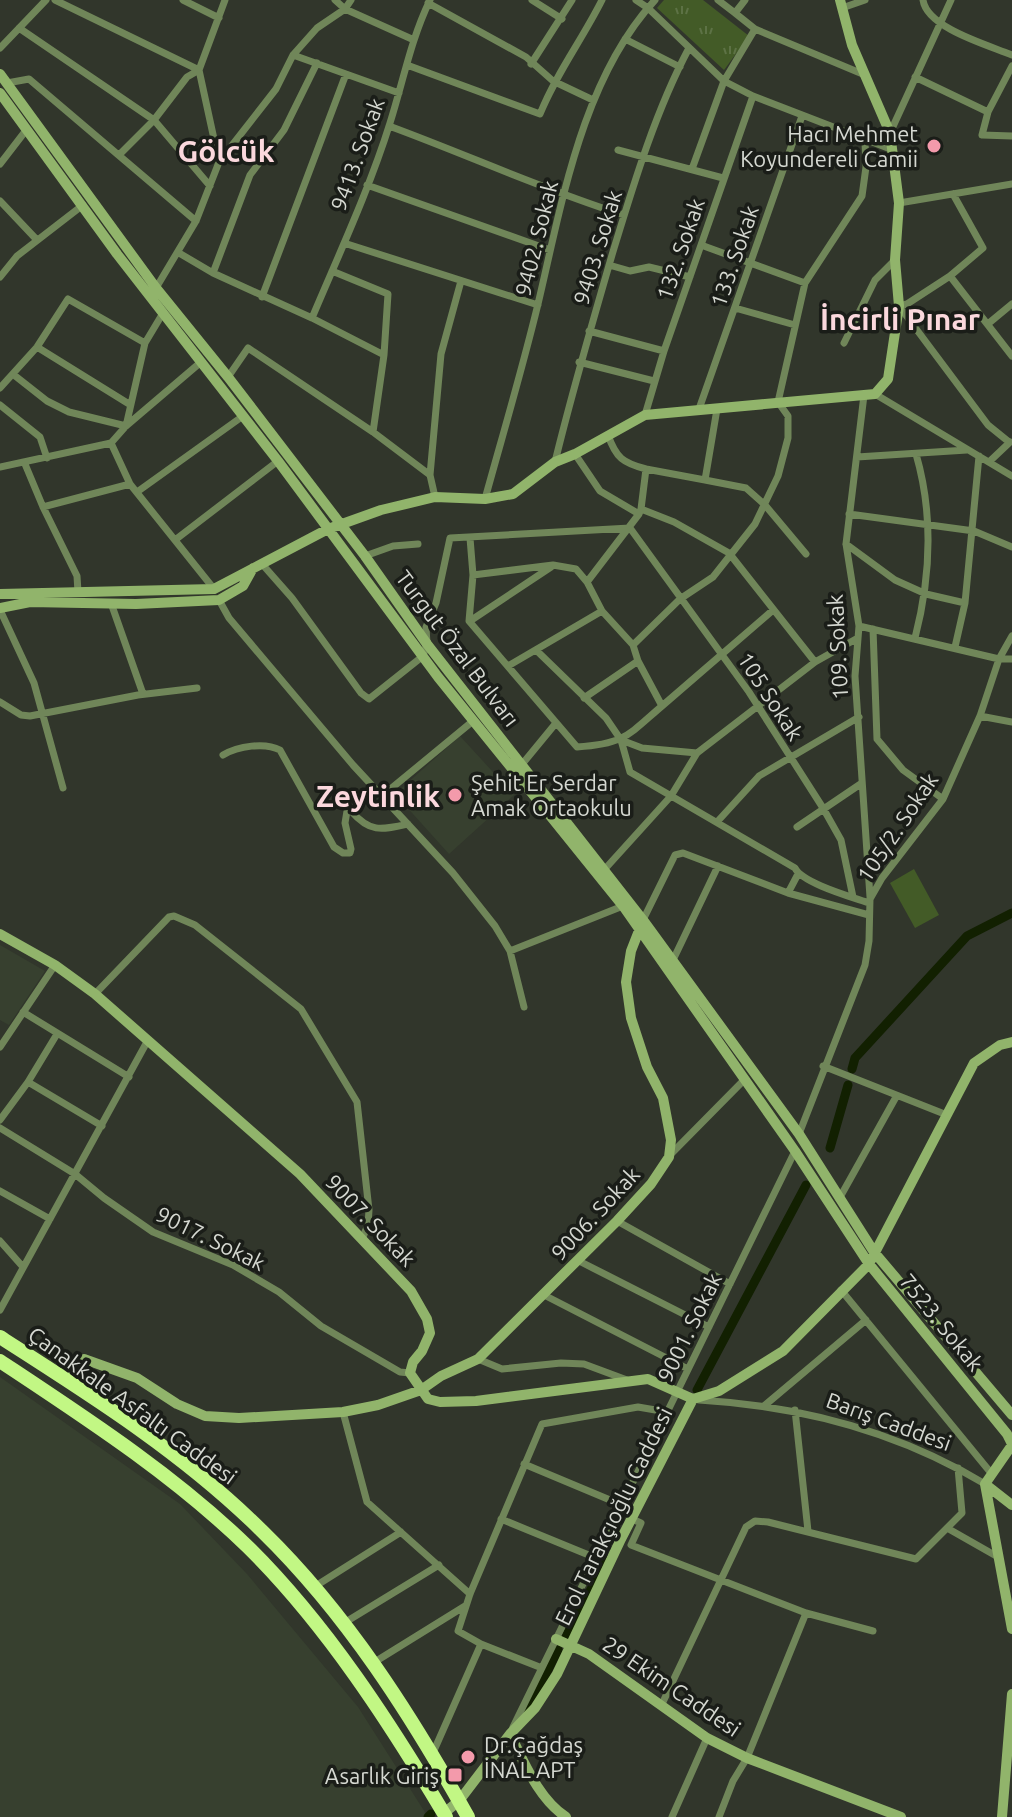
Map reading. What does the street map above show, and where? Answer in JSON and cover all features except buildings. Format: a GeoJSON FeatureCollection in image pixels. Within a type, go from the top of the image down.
{"type":"FeatureCollection","features":[{"type":"Feature","properties":{"kind":"highway","name":"Çanakkale Asfaltı Caddesi"},"geometry":{"type":"LineString","coordinates":[[0,1337],[66,1379],[194,1471],[263,1531],[314,1587],[373,1663],[468,1817]]}},
{"type":"Feature","properties":{"kind":"highway","name":"Çanakkale Asfaltı Caddesi"},"geometry":{"type":"LineString","coordinates":[[0,1361],[97,1426],[183,1490],[249,1548],[306,1613],[382,1712],[445,1815]]}},
{"type":"Feature","properties":{"kind":"street"},"geometry":{"type":"LineString","coordinates":[[0,48],[46,0]]}},
{"type":"Feature","properties":{"kind":"street"},"geometry":{"type":"LineString","coordinates":[[183,0],[219,18]]}},
{"type":"Feature","properties":{"kind":"street"},"geometry":{"type":"LineString","coordinates":[[219,162],[199,70],[225,0]]}},
{"type":"Feature","properties":{"kind":"street"},"geometry":{"type":"LineString","coordinates":[[335,0],[345,9],[414,40]]}},
{"type":"Feature","properties":{"kind":"street"},"geometry":{"type":"LineString","coordinates":[[156,288],[196,221],[219,162],[276,89],[293,55],[317,28],[345,9],[351,0]]}},
{"type":"Feature","properties":{"kind":"street"},"geometry":{"type":"LineString","coordinates":[[532,0],[562,19]]}},
{"type":"Feature","properties":{"kind":"street"},"geometry":{"type":"LineString","coordinates":[[531,64],[572,0]]}},
{"type":"Feature","properties":{"kind":"street"},"geometry":{"type":"LineString","coordinates":[[407,65],[540,114],[553,81],[602,0]]}},
{"type":"Feature","properties":{"kind":"street"},"geometry":{"type":"LineString","coordinates":[[636,0],[724,81],[865,142],[893,150]]}},
{"type":"Feature","properties":{"kind":"street","name":"9402. Sokak"},"geometry":{"type":"LineString","coordinates":[[485,499],[593,100],[625,39],[655,0]]}},
{"type":"Feature","properties":{"kind":"street"},"geometry":{"type":"LineString","coordinates":[[718,0],[755,29],[865,75]]}},
{"type":"Feature","properties":{"kind":"street"},"geometry":{"type":"LineString","coordinates":[[735,13],[745,0]]}},
{"type":"Feature","properties":{"kind":"street"},"geometry":{"type":"LineString","coordinates":[[865,0],[841,4],[852,45],[890,133],[899,203],[895,260],[899,306],[888,379],[870,394]]}},
{"type":"Feature","properties":{"kind":"street"},"geometry":{"type":"LineString","coordinates":[[923,0],[923,6],[939,24],[1012,55]]}},
{"type":"Feature","properties":{"kind":"street"},"geometry":{"type":"LineString","coordinates":[[890,133],[951,0]]}},
{"type":"Feature","properties":{"kind":"street"},"geometry":{"type":"LineString","coordinates":[[61,2],[199,70]]}},
{"type":"Feature","properties":{"kind":"street"},"geometry":{"type":"LineString","coordinates":[[429,2],[526,57],[553,81],[593,100]]}},
{"type":"Feature","properties":{"kind":"street","name":"9413. Sokak"},"geometry":{"type":"LineString","coordinates":[[312,318],[389,126],[414,40],[429,2]]}},
{"type":"Feature","properties":{"kind":"street"},"geometry":{"type":"LineString","coordinates":[[19,28],[154,120],[210,186]]}},
{"type":"Feature","properties":{"kind":"street"},"geometry":{"type":"LineString","coordinates":[[692,169],[724,81],[755,29]]}},
{"type":"Feature","properties":{"kind":"street"},"geometry":{"type":"LineString","coordinates":[[625,39],[680,67]]}},
{"type":"Feature","properties":{"kind":"street","name":"9403. Sokak"},"geometry":{"type":"LineString","coordinates":[[555,462],[579,362],[624,215],[689,48]]}},
{"type":"Feature","properties":{"kind":"street"},"geometry":{"type":"LineString","coordinates":[[293,55],[399,93]]}},
{"type":"Feature","properties":{"kind":"street"},"geometry":{"type":"LineString","coordinates":[[213,273],[250,175],[284,130],[317,63]]}},
{"type":"Feature","properties":{"kind":"street"},"geometry":{"type":"LineString","coordinates":[[1012,66],[988,112],[982,135],[1012,136]]}},
{"type":"Feature","properties":{"kind":"street"},"geometry":{"type":"LineString","coordinates":[[120,154],[154,120],[187,77],[199,70]]}},
{"type":"Feature","properties":{"kind":"street"},"geometry":{"type":"LineString","coordinates":[[262,297],[346,74]]}},
{"type":"Feature","properties":{"kind":"street"},"geometry":{"type":"LineString","coordinates":[[915,77],[988,112]]}},
{"type":"Feature","properties":{"kind":"street"},"geometry":{"type":"LineString","coordinates":[[2,84],[29,79],[196,221]]}},
{"type":"Feature","properties":{"kind":"street","name":"Turgut Özal Bulvarı"},"geometry":{"type":"LineString","coordinates":[[2,84],[4,108],[27,129],[423,656],[473,721],[519,768],[604,870],[869,1264]]}},
{"type":"Feature","properties":{"kind":"street","name":"Turgut Özal Bulvarı"},"geometry":{"type":"LineString","coordinates":[[2,84],[365,556],[623,906],[673,960],[799,1134],[874,1252],[1010,1408]]}},
{"type":"Feature","properties":{"kind":"street","name":"132. Sokak"},"geometry":{"type":"LineString","coordinates":[[645,415],[664,351],[753,96]]}},
{"type":"Feature","properties":{"kind":"street","name":"133. Sokak"},"geometry":{"type":"LineString","coordinates":[[699,409],[802,116]]}},
{"type":"Feature","properties":{"kind":"street"},"geometry":{"type":"LineString","coordinates":[[389,126],[494,165],[565,196],[624,215]]}},
{"type":"Feature","properties":{"kind":"street"},"geometry":{"type":"LineString","coordinates":[[0,164],[27,129]]}},
{"type":"Feature","properties":{"kind":"street"},"geometry":{"type":"LineString","coordinates":[[633,645],[680,599],[713,577],[755,524],[765,505],[778,476],[788,438],[788,416],[778,402],[805,283],[862,196],[865,142]]}},
{"type":"Feature","properties":{"kind":"street"},"geometry":{"type":"LineString","coordinates":[[618,150],[723,178]]}},
{"type":"Feature","properties":{"kind":"street"},"geometry":{"type":"LineString","coordinates":[[899,203],[1012,184]]}},
{"type":"Feature","properties":{"kind":"street"},"geometry":{"type":"LineString","coordinates":[[367,185],[550,250]]}},
{"type":"Feature","properties":{"kind":"street"},"geometry":{"type":"LineString","coordinates":[[899,306],[950,276],[983,248],[953,194]]}},
{"type":"Feature","properties":{"kind":"street"},"geometry":{"type":"LineString","coordinates":[[0,201],[37,240]]}},
{"type":"Feature","properties":{"kind":"street"},"geometry":{"type":"LineString","coordinates":[[0,277],[17,256],[83,205]]}},
{"type":"Feature","properties":{"kind":"street"},"geometry":{"type":"LineString","coordinates":[[344,243],[538,305]]}},
{"type":"Feature","properties":{"kind":"street"},"geometry":{"type":"LineString","coordinates":[[701,245],[805,283]]}},
{"type":"Feature","properties":{"kind":"street"},"geometry":{"type":"LineString","coordinates":[[179,253],[213,273],[384,355]]}},
{"type":"Feature","properties":{"kind":"street"},"geometry":{"type":"LineString","coordinates":[[844,343],[875,280],[895,260]]}},
{"type":"Feature","properties":{"kind":"street"},"geometry":{"type":"LineString","coordinates":[[609,265],[630,271],[649,267],[690,277]]}},
{"type":"Feature","properties":{"kind":"street"},"geometry":{"type":"LineString","coordinates":[[332,271],[388,294],[384,355],[373,432]]}},
{"type":"Feature","properties":{"kind":"street"},"geometry":{"type":"LineString","coordinates":[[950,276],[1012,356]]}},
{"type":"Feature","properties":{"kind":"street"},"geometry":{"type":"LineString","coordinates":[[435,497],[430,475],[441,354],[461,281]]}},
{"type":"Feature","properties":{"kind":"street"},"geometry":{"type":"LineString","coordinates":[[1,385],[14,375],[37,347],[68,299],[145,343]]}},
{"type":"Feature","properties":{"kind":"street"},"geometry":{"type":"LineString","coordinates":[[989,323],[1012,304]]}},
{"type":"Feature","properties":{"kind":"street"},"geometry":{"type":"LineString","coordinates":[[899,306],[988,425],[1011,442],[989,462]]}},
{"type":"Feature","properties":{"kind":"street"},"geometry":{"type":"LineString","coordinates":[[735,308],[795,325]]}},
{"type":"Feature","properties":{"kind":"street"},"geometry":{"type":"LineString","coordinates":[[126,426],[145,343],[163,313]]}},
{"type":"Feature","properties":{"kind":"street"},"geometry":{"type":"LineString","coordinates":[[589,331],[664,351]]}},
{"type":"Feature","properties":{"kind":"street"},"geometry":{"type":"LineString","coordinates":[[37,347],[129,404]]}},
{"type":"Feature","properties":{"kind":"street"},"geometry":{"type":"LineString","coordinates":[[228,377],[248,348],[373,432],[430,475]]}},
{"type":"Feature","properties":{"kind":"street"},"geometry":{"type":"LineString","coordinates":[[0,467],[111,443],[126,426],[201,362]]}},
{"type":"Feature","properties":{"kind":"street"},"geometry":{"type":"LineString","coordinates":[[579,362],[654,381]]}},
{"type":"Feature","properties":{"kind":"street"},"geometry":{"type":"LineString","coordinates":[[14,375],[47,401],[69,412],[126,426]]}},
{"type":"Feature","properties":{"kind":"street"},"geometry":{"type":"LineString","coordinates":[[0,594],[214,589],[328,529],[392,507],[435,497],[485,499],[513,494],[555,462],[645,415],[870,394],[1012,476]]}},
{"type":"Feature","properties":{"kind":"street","name":"109. Sokak"},"geometry":{"type":"LineString","coordinates":[[870,394],[857,457],[846,544],[859,626],[855,676],[870,901]]}},
{"type":"Feature","properties":{"kind":"street"},"geometry":{"type":"LineString","coordinates":[[0,405],[40,437],[47,458]]}},
{"type":"Feature","properties":{"kind":"street"},"geometry":{"type":"LineString","coordinates":[[705,480],[717,409]]}},
{"type":"Feature","properties":{"kind":"street"},"geometry":{"type":"LineString","coordinates":[[137,492],[243,416]]}},
{"type":"Feature","properties":{"kind":"street"},"geometry":{"type":"LineString","coordinates":[[608,435],[611,445],[626,464],[746,488],[765,505],[806,554]]}},
{"type":"Feature","properties":{"kind":"street"},"geometry":{"type":"LineString","coordinates":[[111,443],[130,484],[214,589]]}},
{"type":"Feature","properties":{"kind":"street"},"geometry":{"type":"LineString","coordinates":[[857,457],[969,450]]}},
{"type":"Feature","properties":{"kind":"street"},"geometry":{"type":"LineString","coordinates":[[575,454],[600,491],[640,511],[674,522],[729,553],[815,662]]}},
{"type":"Feature","properties":{"kind":"street"},"geometry":{"type":"LineString","coordinates":[[915,638],[926,594],[928,526],[924,482],[916,454]]}},
{"type":"Feature","properties":{"kind":"street"},"geometry":{"type":"LineString","coordinates":[[955,647],[965,603],[979,456]]}},
{"type":"Feature","properties":{"kind":"street"},"geometry":{"type":"LineString","coordinates":[[175,540],[278,461]]}},
{"type":"Feature","properties":{"kind":"street"},"geometry":{"type":"LineString","coordinates":[[25,464],[77,576],[78,592]]}},
{"type":"Feature","properties":{"kind":"street"},"geometry":{"type":"LineString","coordinates":[[587,582],[640,511],[646,469]]}},
{"type":"Feature","properties":{"kind":"street"},"geometry":{"type":"LineString","coordinates":[[43,507],[130,484]]}},
{"type":"Feature","properties":{"kind":"street"},"geometry":{"type":"LineString","coordinates":[[849,514],[974,531],[1012,547]]}},
{"type":"Feature","properties":{"kind":"street"},"geometry":{"type":"LineString","coordinates":[[257,566],[292,598],[369,699],[423,656],[427,644],[427,620],[436,603],[450,538],[630,528]]}},
{"type":"Feature","properties":{"kind":"street","name":"105 Sokak"},"geometry":{"type":"LineString","coordinates":[[630,528],[723,655],[823,808],[841,840],[853,897]]}},
{"type":"Feature","properties":{"kind":"street"},"geometry":{"type":"LineString","coordinates":[[470,538],[473,575],[470,621],[577,747],[621,740],[773,610]]}},
{"type":"Feature","properties":{"kind":"street"},"geometry":{"type":"LineString","coordinates":[[365,556],[393,546],[418,544]]}},
{"type":"Feature","properties":{"kind":"street"},"geometry":{"type":"LineString","coordinates":[[846,544],[895,580],[926,594],[965,603]]}},
{"type":"Feature","properties":{"kind":"street"},"geometry":{"type":"LineString","coordinates":[[473,575],[553,565],[576,569],[587,582],[602,611],[633,645],[662,706]]}},
{"type":"Feature","properties":{"kind":"street"},"geometry":{"type":"LineString","coordinates":[[470,621],[553,565]]}},
{"type":"Feature","properties":{"kind":"street"},"geometry":{"type":"LineString","coordinates":[[63,788],[34,683],[0,609],[30,602],[219,600],[243,586],[257,566]]}},
{"type":"Feature","properties":{"kind":"street"},"geometry":{"type":"LineString","coordinates":[[219,600],[229,618],[382,796],[453,873],[495,926],[510,951],[524,1007]]}},
{"type":"Feature","properties":{"kind":"street"},"geometry":{"type":"LineString","coordinates":[[111,603],[143,694]]}},
{"type":"Feature","properties":{"kind":"street"},"geometry":{"type":"LineString","coordinates":[[508,666],[602,611]]}},
{"type":"Feature","properties":{"kind":"street"},"geometry":{"type":"LineString","coordinates":[[859,626],[999,659],[1012,659]]}},
{"type":"Feature","properties":{"kind":"street"},"geometry":{"type":"LineString","coordinates":[[873,629],[877,739],[903,770],[943,799]]}},
{"type":"Feature","properties":{"kind":"street","name":"105/2. Sokak"},"geometry":{"type":"LineString","coordinates":[[799,1134],[865,965],[870,901],[882,878],[943,799],[980,716],[999,659],[1012,636]]}},
{"type":"Feature","properties":{"kind":"street"},"geometry":{"type":"LineString","coordinates":[[604,870],[671,796],[697,753],[815,662],[856,639]]}},
{"type":"Feature","properties":{"kind":"street"},"geometry":{"type":"LineString","coordinates":[[536,650],[606,718],[621,740],[630,772],[795,868],[798,874],[870,901]]}},
{"type":"Feature","properties":{"kind":"street"},"geometry":{"type":"LineString","coordinates":[[584,698],[638,661]]}},
{"type":"Feature","properties":{"kind":"street"},"geometry":{"type":"LineString","coordinates":[[0,702],[21,715],[43,714],[143,694],[197,688]]}},
{"type":"Feature","properties":{"kind":"street"},"geometry":{"type":"LineString","coordinates":[[980,716],[1012,722]]}},
{"type":"Feature","properties":{"kind":"street"},"geometry":{"type":"LineString","coordinates":[[717,822],[759,776],[859,717]]}},
{"type":"Feature","properties":{"kind":"street"},"geometry":{"type":"LineString","coordinates":[[382,796],[473,721]]}},
{"type":"Feature","properties":{"kind":"street"},"geometry":{"type":"LineString","coordinates":[[519,768],[556,723]]}},
{"type":"Feature","properties":{"kind":"street"},"geometry":{"type":"LineString","coordinates":[[621,740],[642,748],[697,753]]}},
{"type":"Feature","properties":{"kind":"street"},"geometry":{"type":"LineString","coordinates":[[223,755],[265,745],[280,750],[334,847],[343,853],[350,853],[351,849],[345,823],[347,811],[370,828],[408,824]]}},
{"type":"Feature","properties":{"kind":"street"},"geometry":{"type":"LineString","coordinates":[[797,827],[862,783]]}},
{"type":"Feature","properties":{"kind":"street"},"geometry":{"type":"LineString","coordinates":[[641,924],[675,855],[683,853],[788,893],[869,915]]}},
{"type":"Feature","properties":{"kind":"street"},"geometry":{"type":"LineString","coordinates":[[673,960],[718,866]]}},
{"type":"Feature","properties":{"kind":"street"},"geometry":{"type":"LineString","coordinates":[[788,893],[798,874]]}},
{"type":"Feature","properties":{"kind":"street"},"geometry":{"type":"LineString","coordinates":[[510,951],[623,906]]}},
{"type":"Feature","properties":{"kind":"street"},"geometry":{"type":"LineString","coordinates":[[95,994],[169,917],[174,916],[195,925],[301,1009],[357,1102],[369,1210],[368,1225],[362,1239]]}},
{"type":"Feature","properties":{"kind":"street","name":"9006. Sokak"},"geometry":{"type":"LineString","coordinates":[[66,1379],[73,1365],[84,1359],[137,1378],[177,1404],[205,1416],[279,1417],[343,1412],[378,1405],[421,1390],[441,1376],[478,1359],[617,1221],[651,1184],[669,1157],[671,1140],[663,1098],[647,1067],[631,1018],[626,982],[631,951],[641,924]]}},
{"type":"Feature","properties":{"kind":"street","name":"9007. Sokak"},"geometry":{"type":"LineString","coordinates":[[0,934],[55,965],[95,994],[148,1040],[300,1174],[411,1291],[427,1319],[430,1333],[410,1373]]}},
{"type":"Feature","properties":{"kind":"street"},"geometry":{"type":"LineString","coordinates":[[0,1047],[55,965]]}},
{"type":"Feature","properties":{"kind":"street"},"geometry":{"type":"LineString","coordinates":[[23,1012],[129,1077]]}},
{"type":"Feature","properties":{"kind":"street"},"geometry":{"type":"LineString","coordinates":[[0,1120],[57,1034]]}},
{"type":"Feature","properties":{"kind":"street"},"geometry":{"type":"LineString","coordinates":[[0,1310],[148,1040]]}},
{"type":"Feature","properties":{"kind":"street","name":"Erol Tarakçıoğlu Caddesi"},"geometry":{"type":"LineString","coordinates":[[445,1815],[535,1708],[572,1647],[693,1399],[719,1391],[783,1351],[869,1264],[974,1063],[1000,1045],[1012,1042]]}},
{"type":"Feature","properties":{"kind":"street"},"geometry":{"type":"LineString","coordinates":[[823,1066],[947,1115]]}},
{"type":"Feature","properties":{"kind":"street"},"geometry":{"type":"LineString","coordinates":[[669,1157],[745,1079]]}},
{"type":"Feature","properties":{"kind":"street"},"geometry":{"type":"LineString","coordinates":[[28,1082],[102,1126]]}},
{"type":"Feature","properties":{"kind":"street"},"geometry":{"type":"LineString","coordinates":[[839,1199],[896,1097]]}},
{"type":"Feature","properties":{"kind":"street","name":"9017. Sokak"},"geometry":{"type":"LineString","coordinates":[[0,1128],[75,1174],[153,1232],[191,1245],[233,1265],[279,1292],[321,1326],[400,1372],[410,1373]]}},
{"type":"Feature","properties":{"kind":"street"},"geometry":{"type":"LineString","coordinates":[[795,1151],[799,1134]]}},
{"type":"Feature","properties":{"kind":"street","name":"9001. Sokak"},"geometry":{"type":"LineString","coordinates":[[510,1734],[795,1151]]}},
{"type":"Feature","properties":{"kind":"street"},"geometry":{"type":"LineString","coordinates":[[0,1191],[50,1219]]}},
{"type":"Feature","properties":{"kind":"street"},"geometry":{"type":"LineString","coordinates":[[617,1221],[730,1284]]}},
{"type":"Feature","properties":{"kind":"street"},"geometry":{"type":"LineString","coordinates":[[0,1241],[23,1267]]}},
{"type":"Feature","properties":{"kind":"street"},"geometry":{"type":"LineString","coordinates":[[579,1261],[709,1327]]}},
{"type":"Feature","properties":{"kind":"street","name":"7523. Sokak"},"geometry":{"type":"LineString","coordinates":[[869,1264],[1011,1438],[985,1484]]}},
{"type":"Feature","properties":{"kind":"street"},"geometry":{"type":"LineString","coordinates":[[841,1290],[991,1473]]}},
{"type":"Feature","properties":{"kind":"street"},"geometry":{"type":"LineString","coordinates":[[544,1295],[688,1369]]}},
{"type":"Feature","properties":{"kind":"street"},"geometry":{"type":"LineString","coordinates":[[764,1406],[866,1320]]}},
{"type":"Feature","properties":{"kind":"street"},"geometry":{"type":"LineString","coordinates":[[478,1359],[502,1369],[584,1364],[627,1380]]}},
{"type":"Feature","properties":{"kind":"street"},"geometry":{"type":"LineString","coordinates":[[410,1373],[428,1399],[440,1402],[476,1401],[648,1379],[693,1399]]}},
{"type":"Feature","properties":{"kind":"street","name":"Barış Caddesi"},"geometry":{"type":"LineString","coordinates":[[693,1399],[795,1410],[835,1419],[958,1468],[1012,1505]]}},
{"type":"Feature","properties":{"kind":"street"},"geometry":{"type":"LineString","coordinates":[[542,1668],[481,1644],[458,1631],[465,1606],[542,1424],[638,1407],[667,1412]]}},
{"type":"Feature","properties":{"kind":"street"},"geometry":{"type":"LineString","coordinates":[[795,1410],[808,1531]]}},
{"type":"Feature","properties":{"kind":"street"},"geometry":{"type":"LineString","coordinates":[[343,1412],[367,1502],[470,1594]]}},
{"type":"Feature","properties":{"kind":"street"},"geometry":{"type":"LineString","coordinates":[[524,1464],[622,1505]]}},
{"type":"Feature","properties":{"kind":"street"},"geometry":{"type":"LineString","coordinates":[[662,1704],[746,1527],[755,1521],[808,1531],[916,1559],[962,1513],[958,1468]]}},
{"type":"Feature","properties":{"kind":"street"},"geometry":{"type":"LineString","coordinates":[[985,1484],[1012,1629]]}},
{"type":"Feature","properties":{"kind":"street"},"geometry":{"type":"LineString","coordinates":[[501,1519],[596,1558]]}},
{"type":"Feature","properties":{"kind":"street"},"geometry":{"type":"LineString","coordinates":[[632,1519],[641,1523],[631,1545],[806,1613],[873,1631]]}},
{"type":"Feature","properties":{"kind":"street"},"geometry":{"type":"LineString","coordinates":[[947,1528],[998,1557]]}},
{"type":"Feature","properties":{"kind":"street"},"geometry":{"type":"LineString","coordinates":[[314,1587],[401,1532]]}},
{"type":"Feature","properties":{"kind":"street"},"geometry":{"type":"LineString","coordinates":[[344,1623],[439,1565]]}},
{"type":"Feature","properties":{"kind":"street"},"geometry":{"type":"LineString","coordinates":[[373,1663],[465,1606]]}},
{"type":"Feature","properties":{"kind":"street"},"geometry":{"type":"LineString","coordinates":[[719,1817],[733,1781],[747,1758],[806,1613]]}},
{"type":"Feature","properties":{"kind":"street","name":"29 Ekim Caddesi"},"geometry":{"type":"LineString","coordinates":[[556,1639],[589,1654],[707,1738],[747,1758],[901,1817]]}},
{"type":"Feature","properties":{"kind":"street"},"geometry":{"type":"LineString","coordinates":[[432,1755],[481,1644]]}},
{"type":"Feature","properties":{"kind":"street"},"geometry":{"type":"LineString","coordinates":[[1002,1817],[1010,1764],[1012,1694]]}},
{"type":"Feature","properties":{"kind":"street"},"geometry":{"type":"LineString","coordinates":[[510,1734],[550,1806],[566,1817]]}},
{"type":"Feature","properties":{"kind":"street"},"geometry":{"type":"LineString","coordinates":[[672,1817],[707,1738]]}},
{"type":"Feature","properties":{"kind":"shaded area","name":"Şehit Er Serdar Amak Ortaokulu"},"geometry":{"type":"Polygon","coordinates":[[[460,736],[514,795],[449,854],[395,794],[460,736]]]}},
{"type":"Feature","properties":{"kind":"shaded area"},"geometry":{"type":"Polygon","coordinates":[[[0,945],[45,971],[9,1025],[0,1020],[0,945]]]}},
{"type":"Feature","properties":{"kind":"shaded area"},"geometry":{"type":"Polygon","coordinates":[[[0,1377],[180,1504],[247,1574],[358,1707],[428,1817],[0,1817],[0,1377]]]}},
{"type":"Feature","properties":{"kind":"green space"},"geometry":{"type":"Polygon","coordinates":[[[664,0],[703,0],[749,36],[724,70],[657,8],[664,0]]]}},
{"type":"Feature","properties":{"kind":"green space"},"geometry":{"type":"Polygon","coordinates":[[[914,869],[939,915],[915,928],[890,883],[914,869]]]}},
{"type":"Feature","properties":{"kind":"waterway"},"geometry":{"type":"LineString","coordinates":[[852,1069],[855,1058],[967,936],[1012,913]]}},
{"type":"Feature","properties":{"kind":"waterway"},"geometry":{"type":"LineString","coordinates":[[830,1148],[848,1085]]}},
{"type":"Feature","properties":{"kind":"waterway"},"geometry":{"type":"LineString","coordinates":[[697,1390],[806,1185]]}},
{"type":"Feature","properties":{"kind":"waterway"},"geometry":{"type":"LineString","coordinates":[[566,1636],[606,1561]]}},
{"type":"Feature","properties":{"kind":"waterway"},"geometry":{"type":"LineString","coordinates":[[527,1711],[558,1650]]}},
{"type":"Feature","properties":{"kind":"waterway"},"geometry":{"type":"LineString","coordinates":[[428,1817],[431,1814]]}},
{"type":"Feature","properties":{"kind":"place","name":"Hacı Mehmet Koyundereli Camii"},"geometry":{"type":"Point","coordinates":[934,146]}},
{"type":"Feature","properties":{"kind":"place","name":"Şehit Er Serdar Amak Ortaokulu"},"geometry":{"type":"Point","coordinates":[455,795]}},
{"type":"Feature","properties":{"kind":"place","name":"Dr.Çağdaş İNAL APT"},"geometry":{"type":"Point","coordinates":[468,1757]}},
{"type":"Feature","properties":{"kind":"place","name":"Asarlık Giriş"},"geometry":{"type":"Point","coordinates":[455,1775]}},
{"type":"Feature","properties":{"kind":"district","name":"Gölcük"},"geometry":{"type":"Point","coordinates":[226,151]}},
{"type":"Feature","properties":{"kind":"district","name":"İncirli Pınar"},"geometry":{"type":"Point","coordinates":[900,319]}},
{"type":"Feature","properties":{"kind":"district","name":"Zeytinlik"},"geometry":{"type":"Point","coordinates":[378,796]}}]}
